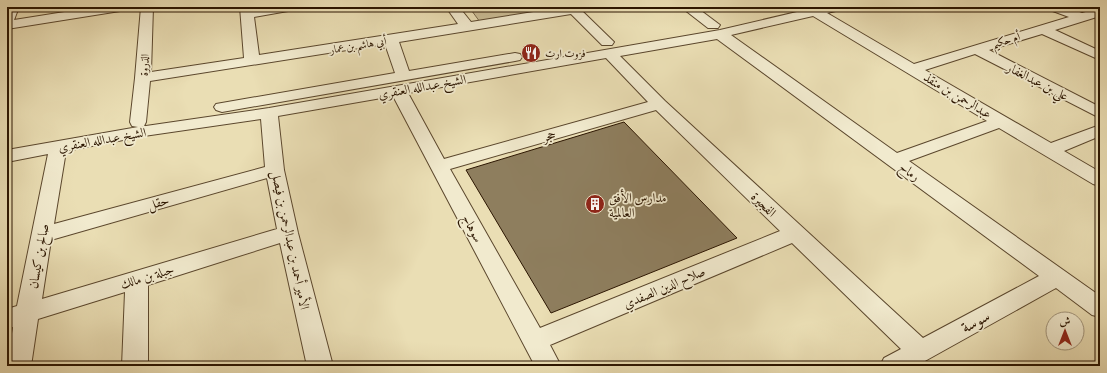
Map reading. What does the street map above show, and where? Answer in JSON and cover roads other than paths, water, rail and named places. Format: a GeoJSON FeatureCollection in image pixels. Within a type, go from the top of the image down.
{"type":"FeatureCollection","features":[{"type":"Feature","properties":{"kind":"street"},"geometry":{"type":"LineString","coordinates":[[7,19],[13,7]]}},
{"type":"Feature","properties":{"kind":"street"},"geometry":{"type":"LineString","coordinates":[[7,25],[120,7]]}},
{"type":"Feature","properties":{"kind":"street","name":"الذروة"},"geometry":{"type":"LineString","coordinates":[[143,125],[143,78],[147,7]]}},
{"type":"Feature","properties":{"kind":"street"},"geometry":{"type":"LineString","coordinates":[[252,62],[246,11],[288,7]]}},
{"type":"Feature","properties":{"kind":"street"},"geometry":{"type":"LineString","coordinates":[[452,7],[468,28]]}},
{"type":"Feature","properties":{"kind":"street","name":"رماح"},"geometry":{"type":"LineString","coordinates":[[687,7],[1100,308]]}},
{"type":"Feature","properties":{"kind":"street","name":"الشيخ عبدالله العنقري"},"geometry":{"type":"LineString","coordinates":[[717,29],[792,7]]}},
{"type":"Feature","properties":{"kind":"street","name":"الشيخ عبدالله العنقري"},"geometry":{"type":"LineString","coordinates":[[7,145],[211,115],[609,48],[816,12],[835,7]]}},
{"type":"Feature","properties":{"kind":"street"},"geometry":{"type":"LineString","coordinates":[[1055,7],[1080,18]]}},
{"type":"Feature","properties":{"kind":"street","name":"أبي هاشم بن عمار"},"geometry":{"type":"LineString","coordinates":[[143,78],[468,28],[572,8]]}},
{"type":"Feature","properties":{"kind":"street","name":"الفجيرة"},"geometry":{"type":"LineString","coordinates":[[572,8],[659,104],[920,351]]}},
{"type":"Feature","properties":{"kind":"street","name":"عبدالرحمن بن منقذ"},"geometry":{"type":"LineString","coordinates":[[816,12],[1100,180]]}},
{"type":"Feature","properties":{"kind":"street","name":"أم حكيم"},"geometry":{"type":"LineString","coordinates":[[912,68],[1100,12]]}},
{"type":"Feature","properties":{"kind":"street"},"geometry":{"type":"LineString","coordinates":[[1042,29],[1100,56]]}},
{"type":"Feature","properties":{"kind":"street","name":"سوهاج"},"geometry":{"type":"LineString","coordinates":[[391,40],[400,83],[439,166],[548,366]]}},
{"type":"Feature","properties":{"kind":"street","name":"علي بن عبدالغفار"},"geometry":{"type":"LineString","coordinates":[[976,49],[1100,113]]}},
{"type":"Feature","properties":{"kind":"street","name":"الشيخ عبدالله العنقري"},"geometry":{"type":"LineString","coordinates":[[211,115],[269,113],[400,83]]}},
{"type":"Feature","properties":{"kind":"street","name":"حجر"},"geometry":{"type":"LineString","coordinates":[[439,166],[659,104]]}},
{"type":"Feature","properties":{"kind":"street","name":"الأمير أحمد بن عبدالرحمن بن فيصل"},"geometry":{"type":"LineString","coordinates":[[269,113],[275,170],[288,233],[320,366]]}},
{"type":"Feature","properties":{"kind":"street"},"geometry":{"type":"LineString","coordinates":[[895,160],[1002,121]]}},
{"type":"Feature","properties":{"kind":"street","name":"الشيخ عبدالله العنقري"},"geometry":{"type":"LineString","coordinates":[[7,156],[58,147],[143,125]]}},
{"type":"Feature","properties":{"kind":"street"},"geometry":{"type":"LineString","coordinates":[[1050,150],[1100,130]]}},
{"type":"Feature","properties":{"kind":"street","name":"صالح بن كيسان"},"geometry":{"type":"LineString","coordinates":[[18,366],[17,316],[42,235],[58,147]]}},
{"type":"Feature","properties":{"kind":"street","name":"حقل"},"geometry":{"type":"LineString","coordinates":[[42,235],[275,170]]}},
{"type":"Feature","properties":{"kind":"street","name":"جبلة بن مالك"},"geometry":{"type":"LineString","coordinates":[[17,316],[288,233]]}},
{"type":"Feature","properties":{"kind":"street","name":"صلاح الدين الصفدي"},"geometry":{"type":"LineString","coordinates":[[534,341],[795,233]]}},
{"type":"Feature","properties":{"kind":"street","name":"سوسة"},"geometry":{"type":"LineString","coordinates":[[893,366],[1057,277]]}},
{"type":"Feature","properties":{"kind":"street"},"geometry":{"type":"LineString","coordinates":[[135,366],[137,279]]}},
{"type":"Feature","properties":{"kind":"place","name":"فروت ارت"},"geometry":{"type":"Point","coordinates":[531,53]}},
{"type":"Feature","properties":{"kind":"place","name":"مدارس الأفق العالمية"},"geometry":{"type":"Point","coordinates":[595,204]}}]}
